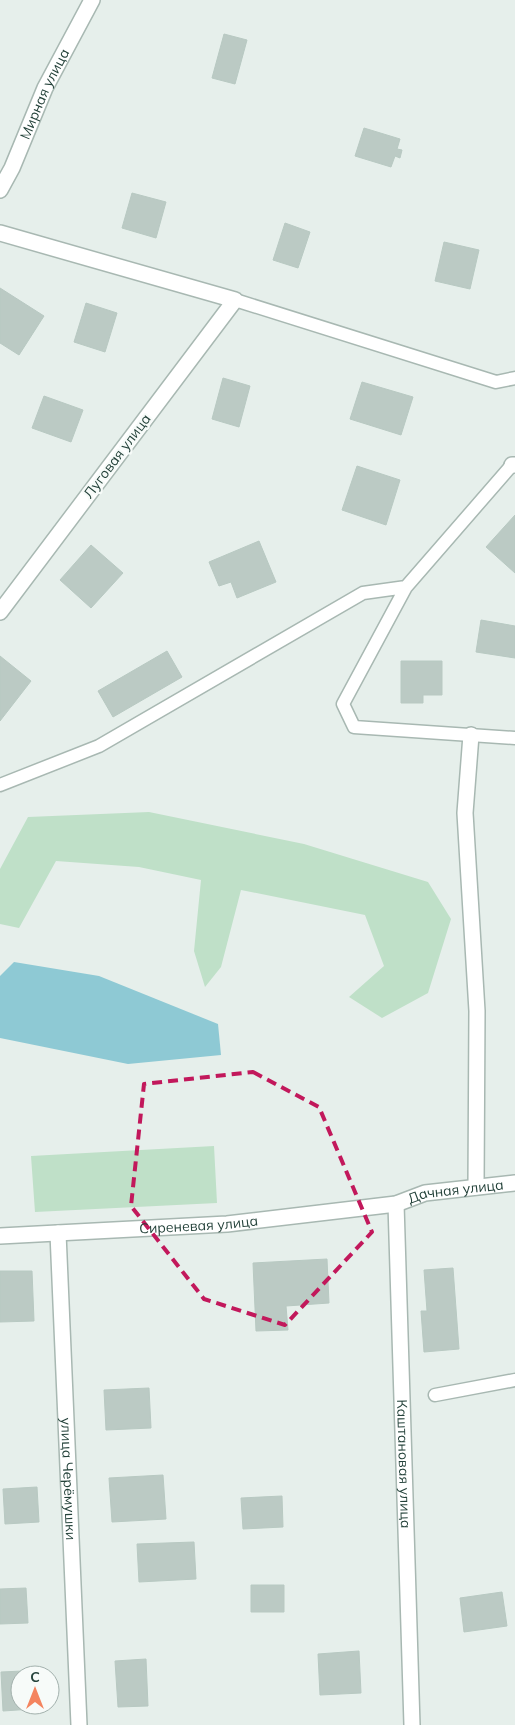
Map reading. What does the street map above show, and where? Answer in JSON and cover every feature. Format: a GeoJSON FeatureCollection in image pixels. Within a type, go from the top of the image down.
{"type":"FeatureCollection","features":[{"type":"Feature","properties":{"kind":"street","name":"Мирная улица"},"geometry":{"type":"LineString","coordinates":[[0,190],[12,168],[45,88],[92,0]]}},
{"type":"Feature","properties":{"kind":"street"},"geometry":{"type":"LineString","coordinates":[[0,233],[235,300]]}},
{"type":"Feature","properties":{"kind":"street","name":"Луговая улица"},"geometry":{"type":"LineString","coordinates":[[0,612],[235,300]]}},
{"type":"Feature","properties":{"kind":"street"},"geometry":{"type":"LineString","coordinates":[[471,734],[465,813],[477,1011],[476,1187]]}},
{"type":"Feature","properties":{"kind":"street","name":"Дачная улица"},"geometry":{"type":"LineString","coordinates":[[396,1204],[424,1193],[515,1183]]}},
{"type":"Feature","properties":{"kind":"street","name":"Сиреневая улица"},"geometry":{"type":"LineString","coordinates":[[0,1236],[227,1224],[396,1204]]}},
{"type":"Feature","properties":{"kind":"street","name":"Каштановая улица"},"geometry":{"type":"LineString","coordinates":[[396,1204],[412,1725]]}},
{"type":"Feature","properties":{"kind":"street","name":"улица Черёмушки"},"geometry":{"type":"LineString","coordinates":[[58,1233],[79,1725]]}},
{"type":"Feature","properties":{"kind":"lane"},"geometry":{"type":"LineString","coordinates":[[235,300],[496,382],[515,378]]}},
{"type":"Feature","properties":{"kind":"lane"},"geometry":{"type":"LineString","coordinates":[[514,465],[406,587],[343,704],[354,727],[515,738]]}},
{"type":"Feature","properties":{"kind":"lane"},"geometry":{"type":"LineString","coordinates":[[0,784],[99,746],[363,594],[406,587]]}},
{"type":"Feature","properties":{"kind":"lane"},"geometry":{"type":"LineString","coordinates":[[435,1395],[515,1380]]}},
{"type":"Feature","properties":{"kind":"highlighted area"},"geometry":{"type":"Polygon","coordinates":[[[253,1072],[319,1107],[372,1232],[285,1325],[204,1299],[131,1206],[144,1084],[253,1072]]]}},
{"type":"Feature","properties":{"kind":"green space"},"geometry":{"type":"Polygon","coordinates":[[[149,812],[304,844],[428,882],[451,919],[428,993],[382,1018],[349,997],[384,966],[365,915],[241,890],[221,967],[205,987],[194,951],[201,880],[139,867],[56,861],[19,928],[0,924],[0,869],[28,817],[149,812]]]}},
{"type":"Feature","properties":{"kind":"green space"},"geometry":{"type":"Polygon","coordinates":[[[214,1146],[217,1203],[35,1212],[31,1156],[214,1146]]]}},
{"type":"Feature","properties":{"kind":"water"},"geometry":{"type":"Polygon","coordinates":[[[14,962],[99,976],[218,1024],[221,1055],[128,1064],[0,1038],[0,976],[14,962]]]}},
{"type":"Feature","properties":{"kind":"building"},"geometry":{"type":"Polygon","coordinates":[[[224,34],[247,40],[235,84],[212,78],[224,34]]]}},
{"type":"Feature","properties":{"kind":"building"},"geometry":{"type":"Polygon","coordinates":[[[364,128],[400,139],[397,149],[402,150],[400,158],[395,156],[391,167],[355,156],[364,128]]]}},
{"type":"Feature","properties":{"kind":"building"},"geometry":{"type":"Polygon","coordinates":[[[132,193],[166,202],[156,238],[122,228],[132,193]]]}},
{"type":"Feature","properties":{"kind":"building"},"geometry":{"type":"Polygon","coordinates":[[[285,223],[310,232],[298,268],[273,260],[285,223]]]}},
{"type":"Feature","properties":{"kind":"building"},"geometry":{"type":"Polygon","coordinates":[[[444,242],[479,250],[470,289],[435,281],[444,242]]]}},
{"type":"Feature","properties":{"kind":"building"},"geometry":{"type":"Polygon","coordinates":[[[0,288],[44,316],[19,355],[0,343],[0,288]]]}},
{"type":"Feature","properties":{"kind":"building"},"geometry":{"type":"Polygon","coordinates":[[[86,303],[117,313],[105,352],[74,342],[86,303]]]}},
{"type":"Feature","properties":{"kind":"building"},"geometry":{"type":"Polygon","coordinates":[[[223,378],[250,386],[239,427],[212,419],[223,378]]]}},
{"type":"Feature","properties":{"kind":"building"},"geometry":{"type":"Polygon","coordinates":[[[362,382],[413,397],[401,435],[350,419],[362,382]]]}},
{"type":"Feature","properties":{"kind":"building"},"geometry":{"type":"Polygon","coordinates":[[[44,396],[83,410],[71,442],[32,428],[44,396]]]}},
{"type":"Feature","properties":{"kind":"building"},"geometry":{"type":"Polygon","coordinates":[[[357,466],[400,480],[386,525],[342,510],[357,466]]]}},
{"type":"Feature","properties":{"kind":"building"},"geometry":{"type":"Polygon","coordinates":[[[515,515],[515,573],[486,547],[515,515]]]}},
{"type":"Feature","properties":{"kind":"building"},"geometry":{"type":"Polygon","coordinates":[[[259,541],[276,582],[237,598],[231,582],[219,586],[209,562],[259,541]]]}},
{"type":"Feature","properties":{"kind":"building"},"geometry":{"type":"Polygon","coordinates":[[[91,545],[123,573],[91,608],[60,580],[91,545]]]}},
{"type":"Feature","properties":{"kind":"building"},"geometry":{"type":"Polygon","coordinates":[[[481,620],[515,626],[515,658],[476,652],[481,620]]]}},
{"type":"Feature","properties":{"kind":"building"},"geometry":{"type":"Polygon","coordinates":[[[167,651],[182,677],[113,717],[98,691],[167,651]]]}},
{"type":"Feature","properties":{"kind":"building"},"geometry":{"type":"Polygon","coordinates":[[[0,656],[31,681],[0,721],[0,656]]]}},
{"type":"Feature","properties":{"kind":"building"},"geometry":{"type":"Polygon","coordinates":[[[401,661],[442,661],[442,695],[423,695],[423,703],[401,703],[401,661]]]}},
{"type":"Feature","properties":{"kind":"building"},"geometry":{"type":"Polygon","coordinates":[[[327,1259],[329,1303],[286,1306],[288,1330],[256,1331],[253,1263],[327,1259]]]}},
{"type":"Feature","properties":{"kind":"building"},"geometry":{"type":"Polygon","coordinates":[[[453,1268],[459,1349],[424,1352],[421,1311],[427,1311],[424,1270],[453,1268]]]}},
{"type":"Feature","properties":{"kind":"building"},"geometry":{"type":"Polygon","coordinates":[[[0,1271],[32,1271],[34,1321],[0,1322],[0,1271]]]}},
{"type":"Feature","properties":{"kind":"building"},"geometry":{"type":"Polygon","coordinates":[[[149,1388],[151,1428],[106,1430],[104,1390],[149,1388]]]}},
{"type":"Feature","properties":{"kind":"building"},"geometry":{"type":"Polygon","coordinates":[[[163,1475],[166,1519],[112,1522],[109,1478],[163,1475]]]}},
{"type":"Feature","properties":{"kind":"building"},"geometry":{"type":"Polygon","coordinates":[[[37,1487],[39,1522],[5,1524],[3,1489],[37,1487]]]}},
{"type":"Feature","properties":{"kind":"building"},"geometry":{"type":"Polygon","coordinates":[[[282,1496],[283,1527],[243,1529],[241,1498],[282,1496]]]}},
{"type":"Feature","properties":{"kind":"building"},"geometry":{"type":"Polygon","coordinates":[[[194,1542],[196,1579],[139,1582],[137,1544],[194,1542]]]}},
{"type":"Feature","properties":{"kind":"building"},"geometry":{"type":"Polygon","coordinates":[[[251,1585],[284,1585],[284,1612],[251,1612],[251,1585]]]}},
{"type":"Feature","properties":{"kind":"building"},"geometry":{"type":"Polygon","coordinates":[[[26,1588],[28,1623],[0,1624],[0,1589],[26,1588]]]}},
{"type":"Feature","properties":{"kind":"building"},"geometry":{"type":"Polygon","coordinates":[[[502,1592],[507,1626],[464,1632],[460,1598],[502,1592]]]}},
{"type":"Feature","properties":{"kind":"building"},"geometry":{"type":"Polygon","coordinates":[[[359,1651],[361,1693],[320,1695],[318,1654],[359,1651]]]}},
{"type":"Feature","properties":{"kind":"building"},"geometry":{"type":"Polygon","coordinates":[[[146,1659],[148,1706],[118,1707],[115,1661],[146,1659]]]}},
{"type":"Feature","properties":{"kind":"building"},"geometry":{"type":"Polygon","coordinates":[[[1,1672],[10,1672],[10,1711],[3,1711],[1,1672]]]}}]}
